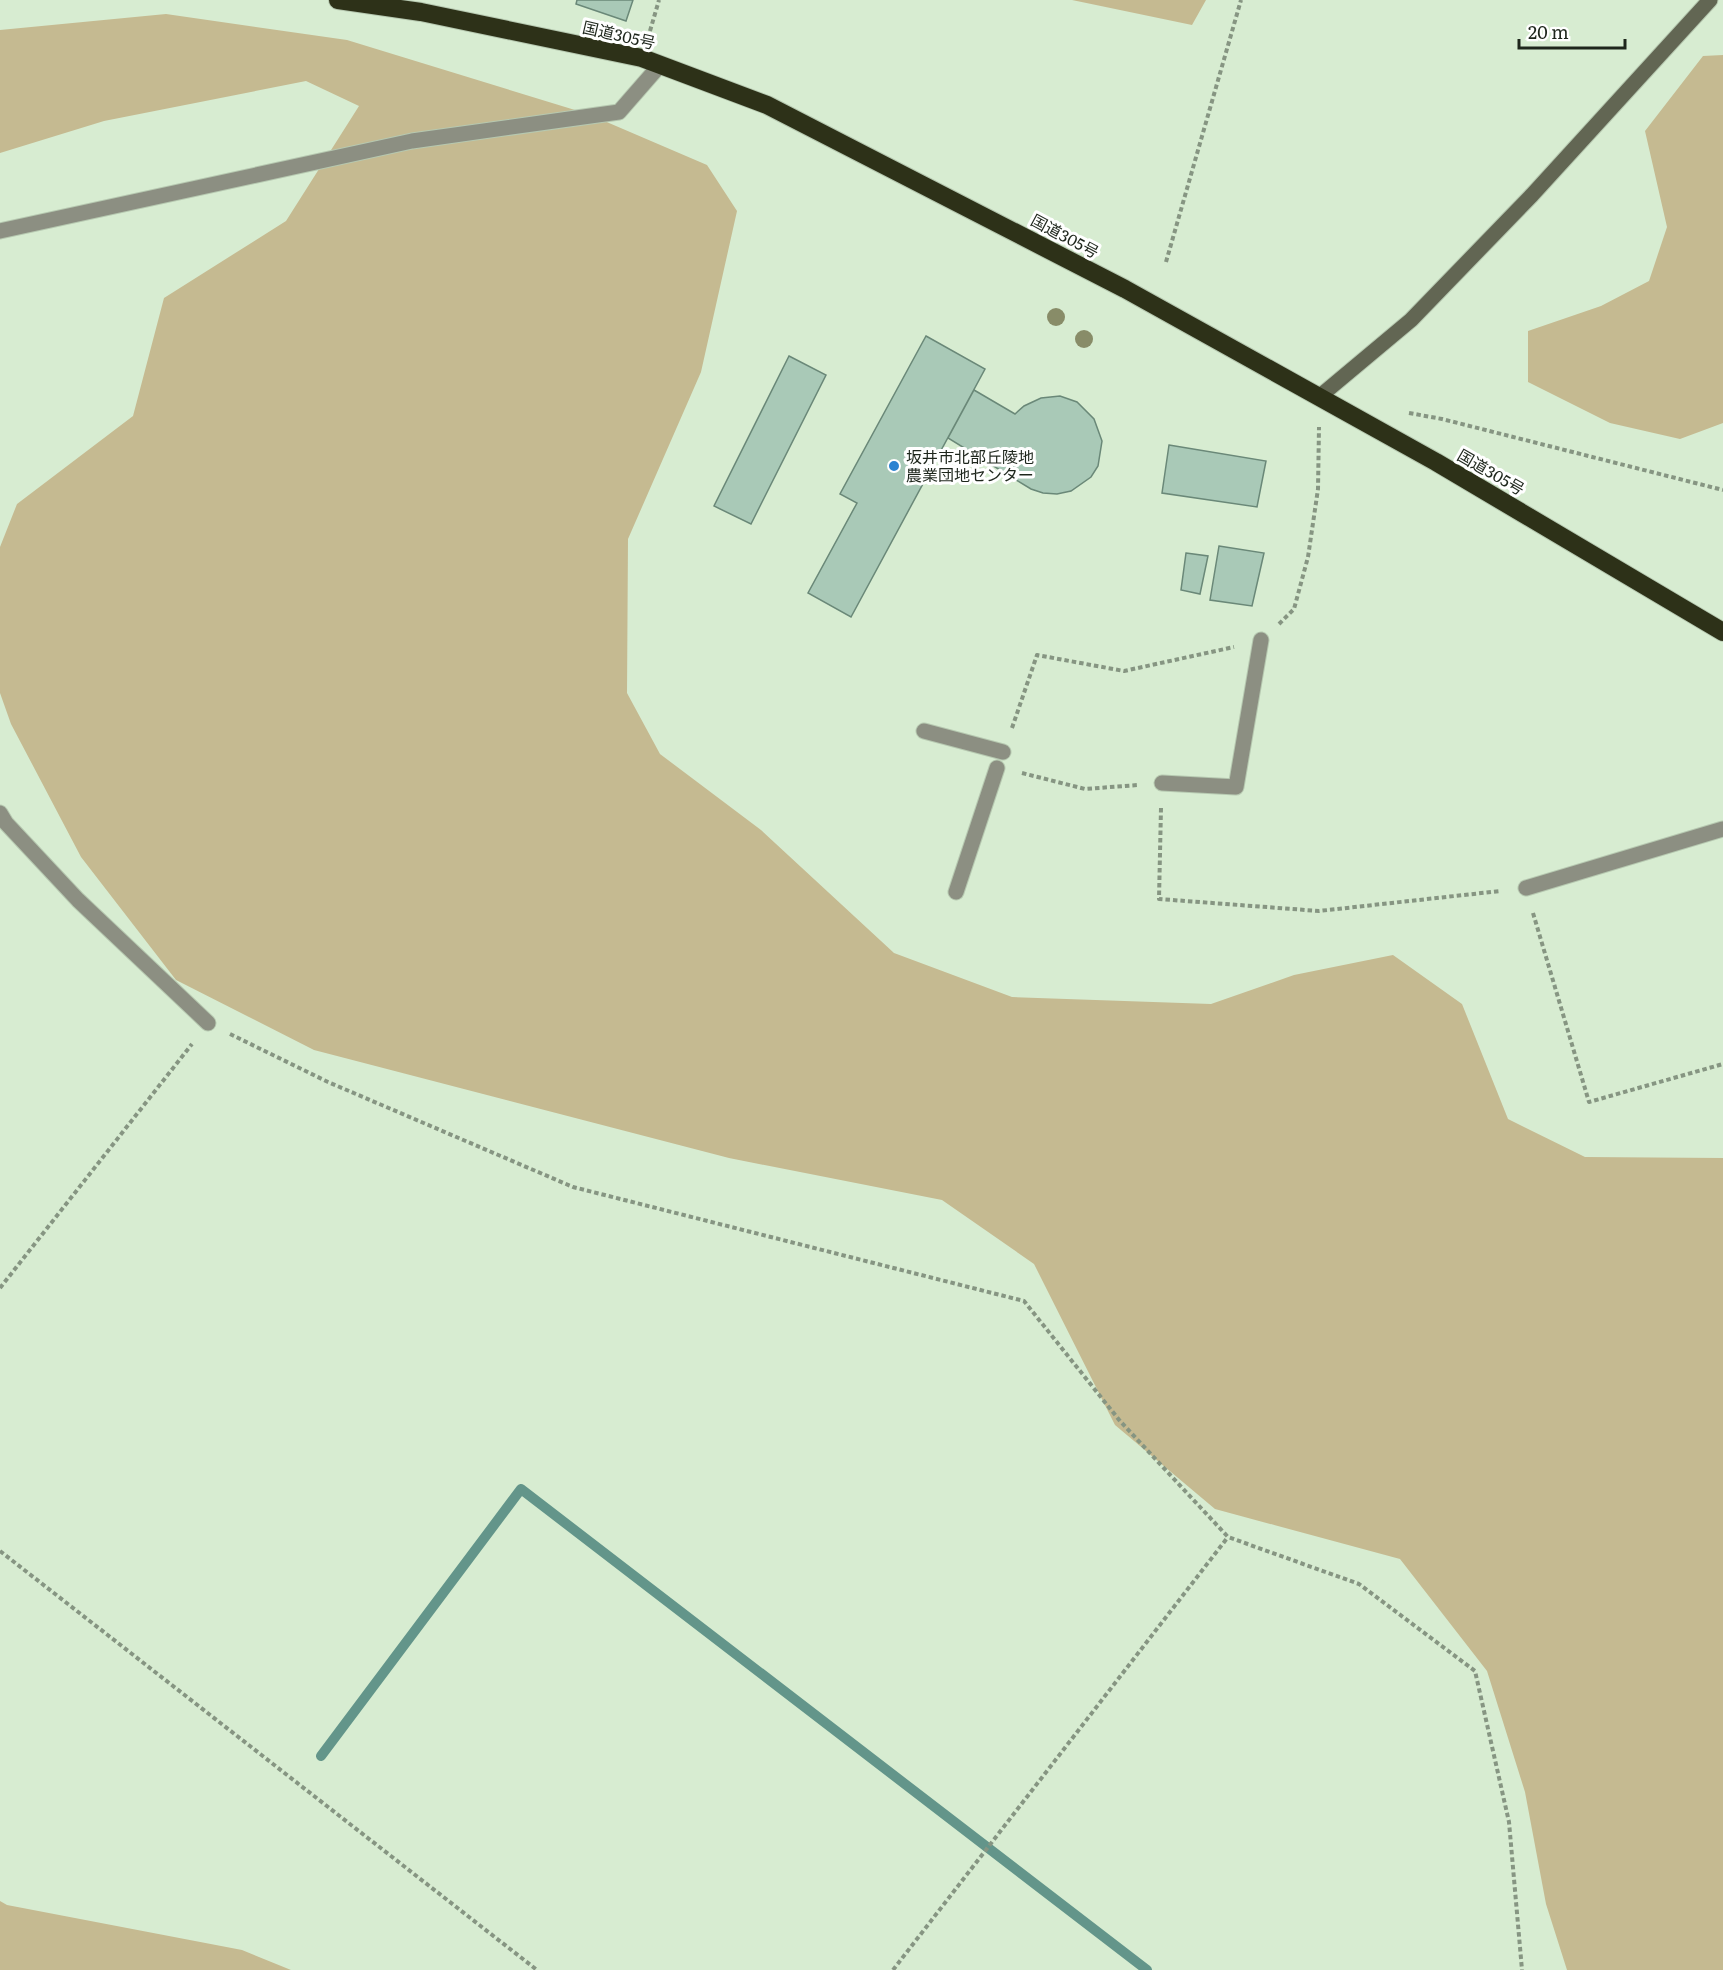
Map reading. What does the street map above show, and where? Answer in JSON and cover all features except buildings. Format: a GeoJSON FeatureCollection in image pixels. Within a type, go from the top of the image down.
{"type":"FeatureCollection","features":[{"type":"Feature","properties":{"kind":"highway","name":"国道305号"},"geometry":{"type":"LineString","coordinates":[[338,0],[421,12],[642,58],[767,105],[1125,289],[1436,462],[1723,632]]}},
{"type":"Feature","properties":{"kind":"street"},"geometry":{"type":"LineString","coordinates":[[1319,397],[1411,320],[1532,195],[1710,0]]}},
{"type":"Feature","properties":{"kind":"street"},"geometry":{"type":"LineString","coordinates":[[0,231],[412,141],[619,112],[660,65]]}},
{"type":"Feature","properties":{"kind":"street"},"geometry":{"type":"LineString","coordinates":[[1162,783],[1236,787],[1261,640]]}},
{"type":"Feature","properties":{"kind":"street"},"geometry":{"type":"LineString","coordinates":[[924,731],[1003,752]]}},
{"type":"Feature","properties":{"kind":"street"},"geometry":{"type":"LineString","coordinates":[[956,892],[997,768]]}},
{"type":"Feature","properties":{"kind":"street"},"geometry":{"type":"LineString","coordinates":[[0,813],[6,823],[78,900],[208,1023]]}},
{"type":"Feature","properties":{"kind":"street"},"geometry":{"type":"LineString","coordinates":[[1526,888],[1723,830]]}},
{"type":"Feature","properties":{"kind":"path"},"geometry":{"type":"LineString","coordinates":[[1166,262],[1241,0]]}},
{"type":"Feature","properties":{"kind":"path"},"geometry":{"type":"LineString","coordinates":[[1003,752],[1037,655],[1124,671],[1261,640],[1294,609],[1308,557],[1318,489],[1319,397]]}},
{"type":"Feature","properties":{"kind":"path"},"geometry":{"type":"LineString","coordinates":[[1408,413],[1453,422],[1723,490]]}},
{"type":"Feature","properties":{"kind":"path"},"geometry":{"type":"LineString","coordinates":[[997,768],[1085,789],[1162,783],[1159,899],[1319,911],[1526,888],[1589,1102],[1723,1064]]}},
{"type":"Feature","properties":{"kind":"path"},"geometry":{"type":"LineString","coordinates":[[0,1288],[208,1023],[328,1082],[573,1187],[1024,1301],[1120,1421],[1228,1537],[1359,1584],[1475,1671],[1509,1822],[1522,1970]]}},
{"type":"Feature","properties":{"kind":"path"},"geometry":{"type":"LineString","coordinates":[[893,1970],[1228,1537]]}},
{"type":"Feature","properties":{"kind":"path"},"geometry":{"type":"LineString","coordinates":[[0,1551],[537,1970]]}},
{"type":"Feature","properties":{"kind":"shaded area"},"geometry":{"type":"Polygon","coordinates":[[[1072,0],[1206,0],[1192,25],[1072,0]]]}},
{"type":"Feature","properties":{"kind":"shaded area"},"geometry":{"type":"Polygon","coordinates":[[[166,14],[347,40],[588,114],[707,165],[737,211],[701,372],[628,539],[627,693],[660,754],[761,830],[894,953],[1012,997],[1211,1004],[1294,975],[1393,955],[1462,1004],[1508,1119],[1585,1157],[1723,1158],[1723,1970],[1567,1970],[1546,1904],[1525,1792],[1487,1671],[1400,1559],[1215,1509],[1115,1425],[1034,1264],[942,1200],[729,1158],[314,1050],[176,980],[81,857],[11,724],[0,693],[0,547],[17,504],[133,416],[164,298],[286,221],[359,106],[306,81],[104,121],[0,153],[0,30],[166,14]]]}},
{"type":"Feature","properties":{"kind":"shaded area"},"geometry":{"type":"Polygon","coordinates":[[[1723,55],[1723,423],[1680,439],[1610,423],[1528,382],[1528,331],[1601,306],[1649,281],[1667,227],[1645,131],[1703,56],[1723,55]]]}},
{"type":"Feature","properties":{"kind":"shaded area"},"geometry":{"type":"Polygon","coordinates":[[[0,1901],[7,1905],[242,1950],[291,1970],[0,1970],[0,1901]]]}},
{"type":"Feature","properties":{"kind":"waterway"},"geometry":{"type":"LineString","coordinates":[[321,1756],[521,1489],[1147,1970]]}},
{"type":"Feature","properties":{"kind":"place","name":"坂井市北部丘陵地 農業団地センター"},"geometry":{"type":"Point","coordinates":[894,466]}}]}
